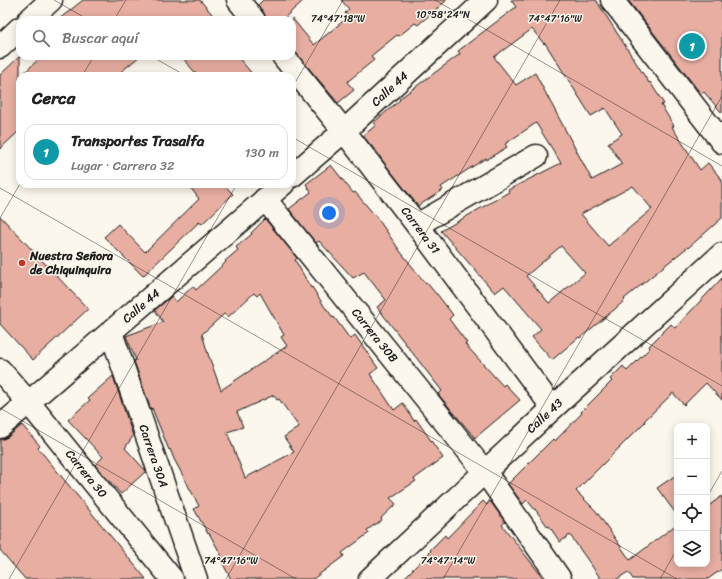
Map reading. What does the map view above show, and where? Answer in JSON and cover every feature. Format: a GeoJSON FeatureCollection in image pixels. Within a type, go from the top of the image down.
{"type":"FeatureCollection","features":[{"type":"Feature","properties":{"kind":"street"},"geometry":{"type":"LineString","coordinates":[[33,16],[51,0]]}},
{"type":"Feature","properties":{"kind":"street"},"geometry":{"type":"LineString","coordinates":[[238,0],[251,16]]}},
{"type":"Feature","properties":{"kind":"street","name":"Calle 44"},"geometry":{"type":"LineString","coordinates":[[296,173],[344,131],[486,0]]}},
{"type":"Feature","properties":{"kind":"street"},"geometry":{"type":"LineString","coordinates":[[612,0],[722,142]]}},
{"type":"Feature","properties":{"kind":"street"},"geometry":{"type":"LineString","coordinates":[[0,46],[16,32]]}},
{"type":"Feature","properties":{"kind":"street","name":"Carrera 31"},"geometry":{"type":"LineString","coordinates":[[286,60],[417,225],[553,408]]}},
{"type":"Feature","properties":{"kind":"street"},"geometry":{"type":"LineString","coordinates":[[417,225],[536,156]]}},
{"type":"Feature","properties":{"kind":"street","name":"Calle 44"},"geometry":{"type":"LineString","coordinates":[[0,427],[278,188]]}},
{"type":"Feature","properties":{"kind":"street","name":"Carrera 30B"},"geometry":{"type":"LineString","coordinates":[[265,199],[485,472]]}},
{"type":"Feature","properties":{"kind":"street","name":"Calle 43"},"geometry":{"type":"LineString","coordinates":[[370,579],[553,408],[722,254]]}},
{"type":"Feature","properties":{"kind":"street","name":"Carrera 30A"},"geometry":{"type":"LineString","coordinates":[[111,332],[196,579]]}},
{"type":"Feature","properties":{"kind":"street","name":"Carrera 30"},"geometry":{"type":"LineString","coordinates":[[0,370],[29,403],[172,579]]}},
{"type":"Feature","properties":{"kind":"street"},"geometry":{"type":"LineString","coordinates":[[485,472],[560,579]]}},
{"type":"Feature","properties":{"kind":"building"},"geometry":{"type":"Polygon","coordinates":[[[83,0],[200,0],[214,16],[63,16],[83,0]]]}},
{"type":"Feature","properties":{"kind":"building"},"geometry":{"type":"Polygon","coordinates":[[[263,0],[304,0],[286,16],[265,16],[258,5],[263,0]]]}},
{"type":"Feature","properties":{"kind":"building"},"geometry":{"type":"Polygon","coordinates":[[[341,0],[447,0],[418,25],[415,23],[399,36],[397,35],[371,56],[374,60],[347,82],[354,90],[338,103],[296,53],[296,23],[314,45],[348,17],[345,13],[349,9],[341,0]]]}},
{"type":"Feature","properties":{"kind":"building"},"geometry":{"type":"Polygon","coordinates":[[[511,0],[596,0],[664,104],[661,105],[674,126],[672,127],[700,170],[708,163],[722,180],[722,218],[688,248],[624,299],[625,300],[615,309],[552,360],[532,337],[541,329],[504,286],[495,293],[441,231],[509,192],[508,190],[561,163],[536,123],[505,144],[507,147],[486,160],[486,158],[441,187],[443,190],[418,206],[375,149],[363,136],[376,125],[373,123],[400,100],[399,99],[460,54],[458,51],[516,7],[511,0]],[[532,29],[494,57],[516,85],[535,73],[592,180],[622,164],[608,143],[622,134],[605,108],[591,116],[545,43],[544,44],[532,29]],[[633,186],[581,214],[608,246],[652,209],[633,186]],[[561,246],[526,276],[549,303],[585,273],[561,246]]]}},
{"type":"Feature","properties":{"kind":"building"},"geometry":{"type":"Polygon","coordinates":[[[628,0],[722,0],[722,113],[704,92],[701,94],[628,0]]]}},
{"type":"Feature","properties":{"kind":"building"},"geometry":{"type":"Polygon","coordinates":[[[16,60],[20,60],[20,72],[16,72],[16,134],[0,149],[0,75],[16,60]]]}},
{"type":"Feature","properties":{"kind":"building"},"geometry":{"type":"Polygon","coordinates":[[[38,60],[135,60],[121,72],[25,72],[38,60]]]}},
{"type":"Feature","properties":{"kind":"building"},"geometry":{"type":"Polygon","coordinates":[[[184,60],[240,60],[251,72],[195,72],[184,60]]]}},
{"type":"Feature","properties":{"kind":"building"},"geometry":{"type":"Polygon","coordinates":[[[331,165],[353,193],[355,192],[378,219],[400,251],[453,315],[449,319],[467,343],[465,344],[503,386],[505,384],[520,400],[475,438],[438,394],[442,391],[377,307],[386,300],[364,272],[353,278],[319,241],[316,243],[289,209],[311,192],[306,184],[331,165]]]}},
{"type":"Feature","properties":{"kind":"building"},"geometry":{"type":"Polygon","coordinates":[[[191,188],[227,188],[233,194],[202,224],[199,222],[143,276],[104,237],[118,224],[145,252],[199,199],[191,188]]]}},
{"type":"Feature","properties":{"kind":"building","name":"Nuestra Señora de Chiquinquira"},"geometry":{"type":"Polygon","coordinates":[[[0,216],[88,309],[33,360],[0,324],[0,216]]]}},
{"type":"Feature","properties":{"kind":"building"},"geometry":{"type":"Polygon","coordinates":[[[265,219],[297,258],[295,260],[311,288],[312,287],[326,309],[333,318],[334,317],[350,339],[355,335],[378,368],[370,374],[394,410],[403,403],[414,421],[416,419],[443,458],[414,479],[416,481],[390,498],[396,504],[381,518],[382,520],[367,530],[369,533],[342,553],[344,556],[313,579],[231,579],[223,564],[225,562],[194,509],[199,506],[170,449],[169,450],[152,408],[151,410],[134,361],[136,360],[126,336],[163,322],[155,310],[172,296],[176,302],[193,286],[196,290],[238,250],[236,247],[252,234],[251,233],[265,219]],[[254,293],[228,317],[224,314],[202,334],[221,390],[287,346],[281,337],[284,335],[260,293],[257,296],[254,293]],[[274,395],[237,412],[243,427],[227,432],[245,478],[294,452],[284,437],[299,427],[279,399],[277,400],[274,395]]]}},
{"type":"Feature","properties":{"kind":"building"},"geometry":{"type":"Polygon","coordinates":[[[722,278],[722,400],[706,383],[684,405],[673,393],[576,491],[596,511],[630,560],[674,526],[674,567],[710,567],[710,505],[722,496],[722,569],[708,579],[633,579],[628,572],[617,579],[601,579],[570,535],[560,542],[549,526],[548,527],[527,500],[523,504],[508,484],[553,439],[555,441],[612,381],[610,379],[623,366],[627,371],[671,324],[675,328],[722,278]]]}},
{"type":"Feature","properties":{"kind":"building"},"geometry":{"type":"Polygon","coordinates":[[[113,376],[133,436],[125,448],[146,471],[121,494],[95,465],[103,457],[68,420],[90,400],[88,398],[113,376]]]}},
{"type":"Feature","properties":{"kind":"building"},"geometry":{"type":"Polygon","coordinates":[[[22,425],[40,446],[38,448],[146,579],[25,579],[0,550],[0,439],[8,437],[22,425]]]}},
{"type":"Feature","properties":{"kind":"building"},"geometry":{"type":"Polygon","coordinates":[[[674,476],[674,511],[657,488],[674,476]]]}},
{"type":"Feature","properties":{"kind":"building"},"geometry":{"type":"Polygon","coordinates":[[[483,501],[487,505],[490,501],[505,522],[502,525],[544,579],[403,579],[445,535],[447,538],[483,501]]]}},
{"type":"Feature","properties":{"kind":"place","name":"Transportes Trasalfa"},"geometry":{"type":"Point","coordinates":[692,46]}},
{"type":"Feature","properties":{"kind":"place","name":"Nuestra Señora de Chiquinquira"},"geometry":{"type":"Point","coordinates":[22,263]}}]}
